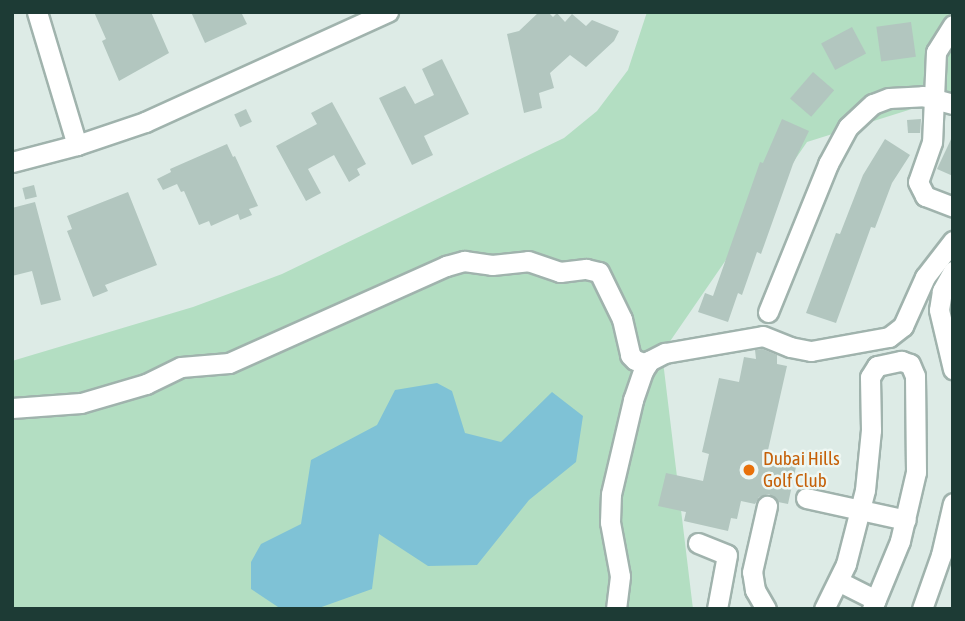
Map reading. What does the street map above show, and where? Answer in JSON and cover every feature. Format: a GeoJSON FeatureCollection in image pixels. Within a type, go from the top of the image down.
{"type":"FeatureCollection","features":[{"type":"Feature","properties":{"kind":"street"},"geometry":{"type":"LineString","coordinates":[[37,12],[77,145]]}},
{"type":"Feature","properties":{"kind":"street"},"geometry":{"type":"LineString","coordinates":[[12,162],[77,145],[145,122],[388,12]]}},
{"type":"Feature","properties":{"kind":"street"},"geometry":{"type":"LineString","coordinates":[[953,24],[936,52],[932,142],[918,182],[925,196],[953,208]]}},
{"type":"Feature","properties":{"kind":"street"},"geometry":{"type":"LineString","coordinates":[[768,312],[828,164],[848,127],[873,104],[889,98],[906,95],[934,97],[953,104]]}},
{"type":"Feature","properties":{"kind":"street"},"geometry":{"type":"LineString","coordinates":[[616,609],[620,576],[610,522],[611,494],[633,400],[647,363],[665,353],[763,336],[790,347],[811,351],[883,339],[903,326],[925,277],[953,241]]}},
{"type":"Feature","properties":{"kind":"street"},"geometry":{"type":"LineString","coordinates":[[12,408],[81,403],[159,380],[181,367],[229,363],[446,266],[464,261],[492,265],[528,261],[560,272],[586,269],[599,272],[619,312],[630,355],[635,360],[647,363]]}},
{"type":"Feature","properties":{"kind":"street"},"geometry":{"type":"LineString","coordinates":[[925,277],[950,285],[952,361]]}},
{"type":"Feature","properties":{"kind":"street"},"geometry":{"type":"LineString","coordinates":[[824,609],[840,582],[861,509],[870,450],[870,377],[874,369],[881,365],[906,362],[914,371],[917,448],[906,520],[874,604],[840,582]]}},
{"type":"Feature","properties":{"kind":"street"},"geometry":{"type":"LineString","coordinates":[[806,498],[906,520]]}},
{"type":"Feature","properties":{"kind":"street"},"geometry":{"type":"LineString","coordinates":[[922,609],[942,555],[953,503]]}},
{"type":"Feature","properties":{"kind":"street"},"geometry":{"type":"LineString","coordinates":[[766,609],[755,590],[752,572],[767,506]]}},
{"type":"Feature","properties":{"kind":"street"},"geometry":{"type":"LineString","coordinates":[[698,543],[727,555],[717,609]]}},
{"type":"Feature","properties":{"kind":"green space"},"geometry":{"type":"Polygon","coordinates":[[[647,12],[953,12],[953,96],[807,142],[662,353],[693,609],[12,609],[12,361],[193,307],[282,274],[564,138],[597,111],[628,70],[647,12]]]}},
{"type":"Feature","properties":{"kind":"water"},"geometry":{"type":"Polygon","coordinates":[[[437,383],[452,391],[465,433],[501,442],[552,392],[583,416],[576,462],[529,500],[477,565],[428,566],[379,534],[372,589],[316,609],[281,609],[251,589],[251,562],[261,544],[301,524],[311,460],[377,425],[395,390],[437,383]]]}},
{"type":"Feature","properties":{"kind":"building"},"geometry":{"type":"Polygon","coordinates":[[[94,12],[151,12],[169,53],[119,81],[102,41],[106,39],[94,12]]]}},
{"type":"Feature","properties":{"kind":"building"},"geometry":{"type":"Polygon","coordinates":[[[191,12],[241,12],[247,24],[205,43],[191,12]]]}},
{"type":"Feature","properties":{"kind":"building"},"geometry":{"type":"Polygon","coordinates":[[[539,12],[548,12],[553,17],[557,13],[565,22],[572,14],[586,26],[592,20],[619,31],[614,41],[586,67],[570,55],[550,73],[554,88],[539,93],[542,108],[524,113],[507,34],[519,31],[539,12]]]}},
{"type":"Feature","properties":{"kind":"building"},"geometry":{"type":"Polygon","coordinates":[[[911,22],[916,57],[881,62],[876,27],[911,22]]]}},
{"type":"Feature","properties":{"kind":"building"},"geometry":{"type":"Polygon","coordinates":[[[852,27],[866,53],[835,70],[821,43],[852,27]]]}},
{"type":"Feature","properties":{"kind":"building"},"geometry":{"type":"Polygon","coordinates":[[[442,59],[469,114],[424,136],[433,155],[412,165],[379,98],[405,86],[415,104],[434,95],[422,69],[442,59]]]}},
{"type":"Feature","properties":{"kind":"building"},"geometry":{"type":"Polygon","coordinates":[[[813,72],[834,90],[811,117],[790,98],[813,72]]]}},
{"type":"Feature","properties":{"kind":"building"},"geometry":{"type":"Polygon","coordinates":[[[332,102],[366,164],[357,169],[360,175],[349,182],[334,155],[308,169],[321,193],[306,201],[276,146],[317,124],[311,113],[332,102]]]}},
{"type":"Feature","properties":{"kind":"building"},"geometry":{"type":"Polygon","coordinates":[[[246,109],[252,122],[240,127],[234,114],[246,109]]]}},
{"type":"Feature","properties":{"kind":"building"},"geometry":{"type":"Polygon","coordinates":[[[782,119],[809,131],[793,164],[761,254],[757,252],[742,295],[738,293],[728,322],[698,312],[705,293],[713,296],[760,162],[763,163],[782,119]]]}},
{"type":"Feature","properties":{"kind":"building"},"geometry":{"type":"Polygon","coordinates":[[[921,119],[920,133],[908,133],[907,120],[921,119]]]}},
{"type":"Feature","properties":{"kind":"building"},"geometry":{"type":"Polygon","coordinates":[[[953,135],[953,176],[937,169],[953,135]]]}},
{"type":"Feature","properties":{"kind":"building"},"geometry":{"type":"Polygon","coordinates":[[[885,139],[910,155],[892,183],[875,228],[871,227],[836,323],[806,313],[836,233],[840,234],[863,175],[885,139]]]}},
{"type":"Feature","properties":{"kind":"building"},"geometry":{"type":"Polygon","coordinates":[[[227,144],[258,206],[249,209],[252,215],[240,220],[238,214],[211,226],[209,221],[199,225],[184,191],[181,192],[177,184],[163,190],[157,179],[171,172],[170,169],[227,144]]]}},
{"type":"Feature","properties":{"kind":"building"},"geometry":{"type":"Polygon","coordinates":[[[34,185],[37,197],[25,200],[22,188],[34,185]]]}},
{"type":"Feature","properties":{"kind":"building"},"geometry":{"type":"Polygon","coordinates":[[[128,192],[157,265],[105,285],[108,291],[93,297],[67,231],[72,229],[67,216],[128,192]]]}},
{"type":"Feature","properties":{"kind":"building"},"geometry":{"type":"Polygon","coordinates":[[[35,202],[61,300],[41,305],[32,271],[12,276],[12,208],[35,202]]]}},
{"type":"Feature","properties":{"kind":"building"},"geometry":{"type":"Polygon","coordinates":[[[762,349],[777,355],[777,364],[787,366],[766,459],[796,467],[788,504],[778,502],[769,494],[759,497],[755,504],[741,501],[737,519],[731,518],[728,531],[684,521],[686,512],[658,506],[666,473],[703,481],[709,454],[702,452],[719,378],[739,382],[744,357],[756,359],[755,350],[762,349]]]}},
{"type":"Feature","properties":{"kind":"place","name":"Dubai Hills Golf Club"},"geometry":{"type":"Point","coordinates":[749,470]}}]}
